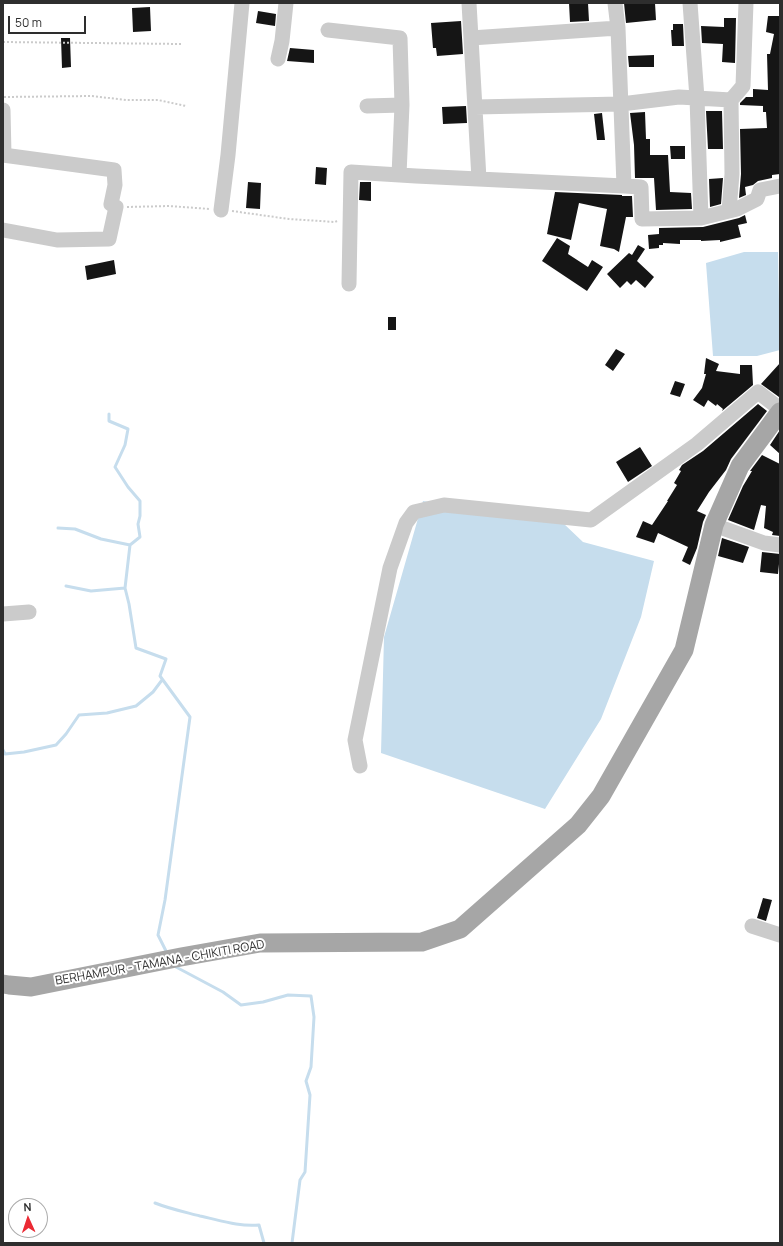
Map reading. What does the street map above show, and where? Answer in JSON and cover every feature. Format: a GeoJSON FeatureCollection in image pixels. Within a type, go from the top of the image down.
{"type":"FeatureCollection","features":[{"type":"Feature","properties":{"kind":"main road","name":"BERHAMPUR - TAMANA - CHIKITI ROAD"},"geometry":{"type":"LineString","coordinates":[[3,984],[31,987],[159,961],[260,943],[422,942],[460,928],[578,825],[601,796],[684,650],[714,525],[740,466],[780,410]]}},
{"type":"Feature","properties":{"kind":"street"},"geometry":{"type":"LineString","coordinates":[[221,210],[228,155],[242,3]]}},
{"type":"Feature","properties":{"kind":"street"},"geometry":{"type":"LineString","coordinates":[[278,59],[282,42],[286,3]]}},
{"type":"Feature","properties":{"kind":"street"},"geometry":{"type":"LineString","coordinates":[[469,3],[479,179]]}},
{"type":"Feature","properties":{"kind":"street"},"geometry":{"type":"LineString","coordinates":[[615,3],[618,28],[624,186]]}},
{"type":"Feature","properties":{"kind":"street"},"geometry":{"type":"LineString","coordinates":[[690,3],[697,98],[701,218]]}},
{"type":"Feature","properties":{"kind":"street"},"geometry":{"type":"LineString","coordinates":[[729,211],[732,174],[731,100],[743,86],[746,3]]}},
{"type":"Feature","properties":{"kind":"street"},"geometry":{"type":"LineString","coordinates":[[471,38],[618,28]]}},
{"type":"Feature","properties":{"kind":"street"},"geometry":{"type":"LineString","coordinates":[[328,30],[400,38],[402,105],[399,175]]}},
{"type":"Feature","properties":{"kind":"street"},"geometry":{"type":"LineString","coordinates":[[475,107],[621,104],[679,97],[731,100]]}},
{"type":"Feature","properties":{"kind":"street"},"geometry":{"type":"LineString","coordinates":[[367,106],[402,105]]}},
{"type":"Feature","properties":{"kind":"street"},"geometry":{"type":"LineString","coordinates":[[3,110],[3,155],[114,170],[115,185],[111,204],[116,207],[110,239],[57,240],[3,230]]}},
{"type":"Feature","properties":{"kind":"street"},"geometry":{"type":"LineString","coordinates":[[349,284],[351,172],[641,187],[642,219],[701,218],[737,209],[757,199],[760,190],[780,186]]}},
{"type":"Feature","properties":{"kind":"street"},"geometry":{"type":"LineString","coordinates":[[360,766],[355,740],[390,568],[406,523],[414,512],[444,505],[591,520],[697,444],[758,392],[780,410]]}},
{"type":"Feature","properties":{"kind":"street"},"geometry":{"type":"LineString","coordinates":[[714,525],[764,543],[780,545]]}},
{"type":"Feature","properties":{"kind":"street"},"geometry":{"type":"LineString","coordinates":[[3,614],[29,612]]}},
{"type":"Feature","properties":{"kind":"street"},"geometry":{"type":"LineString","coordinates":[[752,926],[780,935]]}},
{"type":"Feature","properties":{"kind":"path"},"geometry":{"type":"LineString","coordinates":[[3,42],[181,44]]}},
{"type":"Feature","properties":{"kind":"path"},"geometry":{"type":"LineString","coordinates":[[3,97],[92,96],[126,100],[158,100],[186,106]]}},
{"type":"Feature","properties":{"kind":"water"},"geometry":{"type":"Polygon","coordinates":[[[744,252],[778,252],[780,350],[757,356],[713,356],[706,263],[744,252]]]}},
{"type":"Feature","properties":{"kind":"water"},"geometry":{"type":"Polygon","coordinates":[[[423,501],[563,523],[583,542],[654,561],[641,617],[601,719],[545,809],[381,753],[384,637],[423,501]]]}},
{"type":"Feature","properties":{"kind":"building"},"geometry":{"type":"Polygon","coordinates":[[[569,3],[588,3],[589,21],[570,22],[569,3]]]}},
{"type":"Feature","properties":{"kind":"building"},"geometry":{"type":"Polygon","coordinates":[[[624,3],[655,3],[656,20],[626,23],[624,3]]]}},
{"type":"Feature","properties":{"kind":"building"},"geometry":{"type":"Polygon","coordinates":[[[150,7],[151,31],[133,32],[132,8],[150,7]]]}},
{"type":"Feature","properties":{"kind":"building"},"geometry":{"type":"Polygon","coordinates":[[[258,11],[276,14],[275,26],[256,23],[258,11]]]}},
{"type":"Feature","properties":{"kind":"building"},"geometry":{"type":"Polygon","coordinates":[[[768,16],[780,16],[780,174],[772,175],[772,178],[758,181],[753,185],[745,187],[746,195],[739,198],[741,174],[740,129],[767,128],[766,112],[763,112],[763,106],[740,105],[740,103],[746,97],[753,97],[753,89],[768,90],[767,54],[770,54],[774,34],[766,32],[768,16]]]}},
{"type":"Feature","properties":{"kind":"building"},"geometry":{"type":"Polygon","coordinates":[[[724,18],[736,18],[735,63],[722,62],[723,44],[702,43],[701,26],[724,27],[724,18]]]}},
{"type":"Feature","properties":{"kind":"building"},"geometry":{"type":"Polygon","coordinates":[[[461,21],[463,54],[437,56],[436,48],[433,48],[431,23],[461,21]]]}},
{"type":"Feature","properties":{"kind":"building"},"geometry":{"type":"Polygon","coordinates":[[[673,24],[683,24],[684,46],[672,46],[671,30],[673,30],[673,24]]]}},
{"type":"Feature","properties":{"kind":"building"},"geometry":{"type":"Polygon","coordinates":[[[61,38],[70,38],[71,67],[62,68],[61,38]]]}},
{"type":"Feature","properties":{"kind":"building"},"geometry":{"type":"Polygon","coordinates":[[[290,48],[314,50],[314,63],[287,61],[290,48]]]}},
{"type":"Feature","properties":{"kind":"building"},"geometry":{"type":"Polygon","coordinates":[[[654,55],[654,67],[629,67],[628,56],[654,55]]]}},
{"type":"Feature","properties":{"kind":"building"},"geometry":{"type":"Polygon","coordinates":[[[466,106],[467,123],[443,124],[442,107],[466,106]]]}},
{"type":"Feature","properties":{"kind":"building"},"geometry":{"type":"Polygon","coordinates":[[[706,111],[722,111],[723,149],[708,149],[706,111]]]}},
{"type":"Feature","properties":{"kind":"building"},"geometry":{"type":"Polygon","coordinates":[[[645,112],[646,139],[650,139],[650,155],[668,155],[670,192],[691,193],[692,209],[656,210],[654,178],[635,178],[634,145],[630,113],[645,112]]]}},
{"type":"Feature","properties":{"kind":"building"},"geometry":{"type":"Polygon","coordinates":[[[602,113],[605,140],[597,140],[594,114],[602,113]]]}},
{"type":"Feature","properties":{"kind":"building"},"geometry":{"type":"Polygon","coordinates":[[[670,146],[685,146],[685,159],[671,159],[670,146]]]}},
{"type":"Feature","properties":{"kind":"building"},"geometry":{"type":"Polygon","coordinates":[[[316,167],[327,168],[326,185],[315,184],[316,167]]]}},
{"type":"Feature","properties":{"kind":"building"},"geometry":{"type":"Polygon","coordinates":[[[723,178],[721,204],[710,207],[709,179],[723,178]]]}},
{"type":"Feature","properties":{"kind":"building"},"geometry":{"type":"Polygon","coordinates":[[[248,182],[261,183],[260,209],[246,208],[248,182]]]}},
{"type":"Feature","properties":{"kind":"building"},"geometry":{"type":"Polygon","coordinates":[[[360,182],[371,182],[371,201],[359,200],[360,182]]]}},
{"type":"Feature","properties":{"kind":"building"},"geometry":{"type":"Polygon","coordinates":[[[555,192],[632,196],[633,217],[626,217],[619,252],[614,249],[600,246],[607,209],[579,203],[571,240],[547,234],[555,192]]]}},
{"type":"Feature","properties":{"kind":"building"},"geometry":{"type":"Polygon","coordinates":[[[745,215],[747,223],[738,225],[741,237],[720,242],[720,240],[680,240],[680,244],[663,243],[663,245],[659,245],[659,248],[649,249],[648,235],[659,234],[659,228],[703,227],[739,218],[745,215]]]}},
{"type":"Feature","properties":{"kind":"building"},"geometry":{"type":"Polygon","coordinates":[[[557,238],[570,246],[568,254],[588,267],[592,260],[603,267],[587,291],[542,261],[557,238]]]}},
{"type":"Feature","properties":{"kind":"building"},"geometry":{"type":"Polygon","coordinates":[[[638,245],[645,249],[637,261],[654,277],[645,288],[636,280],[631,285],[627,281],[620,288],[607,274],[629,253],[632,255],[638,245]]]}},
{"type":"Feature","properties":{"kind":"building"},"geometry":{"type":"Polygon","coordinates":[[[114,260],[116,274],[87,280],[85,266],[114,260]]]}},
{"type":"Feature","properties":{"kind":"building"},"geometry":{"type":"Polygon","coordinates":[[[388,317],[396,317],[396,330],[388,330],[388,317]]]}},
{"type":"Feature","properties":{"kind":"building"},"geometry":{"type":"Polygon","coordinates":[[[616,349],[625,354],[613,371],[605,365],[616,349]]]}},
{"type":"Feature","properties":{"kind":"building"},"geometry":{"type":"Polygon","coordinates":[[[706,358],[719,364],[716,371],[740,374],[740,365],[752,365],[753,385],[722,411],[723,409],[717,404],[716,406],[708,400],[704,407],[693,400],[702,388],[706,374],[704,374],[706,358]]]}},
{"type":"Feature","properties":{"kind":"building"},"geometry":{"type":"Polygon","coordinates":[[[780,363],[780,397],[779,397],[761,384],[780,363]]]}},
{"type":"Feature","properties":{"kind":"building"},"geometry":{"type":"Polygon","coordinates":[[[675,381],[685,384],[680,397],[670,394],[675,381]]]}},
{"type":"Feature","properties":{"kind":"building"},"geometry":{"type":"Polygon","coordinates":[[[758,404],[767,411],[731,459],[726,470],[697,511],[706,515],[697,548],[690,565],[682,561],[688,547],[658,533],[654,543],[636,537],[643,521],[652,525],[668,501],[677,485],[674,483],[681,471],[679,470],[682,465],[703,451],[758,404]]]}},
{"type":"Feature","properties":{"kind":"building"},"geometry":{"type":"Polygon","coordinates":[[[780,430],[780,454],[770,445],[780,430]]]}},
{"type":"Feature","properties":{"kind":"building"},"geometry":{"type":"Polygon","coordinates":[[[640,447],[652,466],[628,482],[616,462],[640,447]]]}},
{"type":"Feature","properties":{"kind":"building"},"geometry":{"type":"Polygon","coordinates":[[[762,455],[780,464],[780,536],[772,535],[773,532],[764,528],[766,506],[761,505],[754,530],[728,520],[743,486],[752,471],[750,471],[762,455]]]}},
{"type":"Feature","properties":{"kind":"building"},"geometry":{"type":"Polygon","coordinates":[[[722,538],[749,547],[743,563],[718,556],[722,538]]]}},
{"type":"Feature","properties":{"kind":"building"},"geometry":{"type":"Polygon","coordinates":[[[762,552],[780,554],[778,574],[760,572],[762,552]]]}},
{"type":"Feature","properties":{"kind":"building"},"geometry":{"type":"Polygon","coordinates":[[[763,898],[772,900],[766,921],[757,918],[763,898]]]}},
{"type":"Feature","properties":{"kind":"waterway"},"geometry":{"type":"LineString","coordinates":[[109,414],[109,421],[128,429],[125,445],[115,467],[128,487],[140,501],[140,516],[138,524],[140,537],[130,545],[125,588],[136,648],[166,659],[160,676],[190,717],[165,900],[158,935],[167,953]]}},
{"type":"Feature","properties":{"kind":"waterway"},"geometry":{"type":"LineString","coordinates":[[58,528],[75,529],[101,539],[130,545]]}},
{"type":"Feature","properties":{"kind":"waterway"},"geometry":{"type":"LineString","coordinates":[[66,586],[91,591],[125,588]]}},
{"type":"Feature","properties":{"kind":"waterway"},"geometry":{"type":"LineString","coordinates":[[3,750],[5,754],[24,752],[56,745],[66,734],[79,715],[107,713],[136,706],[153,692],[162,680]]}},
{"type":"Feature","properties":{"kind":"waterway"},"geometry":{"type":"LineString","coordinates":[[174,964],[176,967],[223,992],[241,1005],[263,1002],[288,995],[311,996],[314,1017],[311,1067],[306,1081],[310,1095],[305,1172],[300,1180],[292,1243]]}},
{"type":"Feature","properties":{"kind":"waterway"},"geometry":{"type":"LineString","coordinates":[[155,1203],[229,1223],[259,1225],[264,1243]]}}]}
